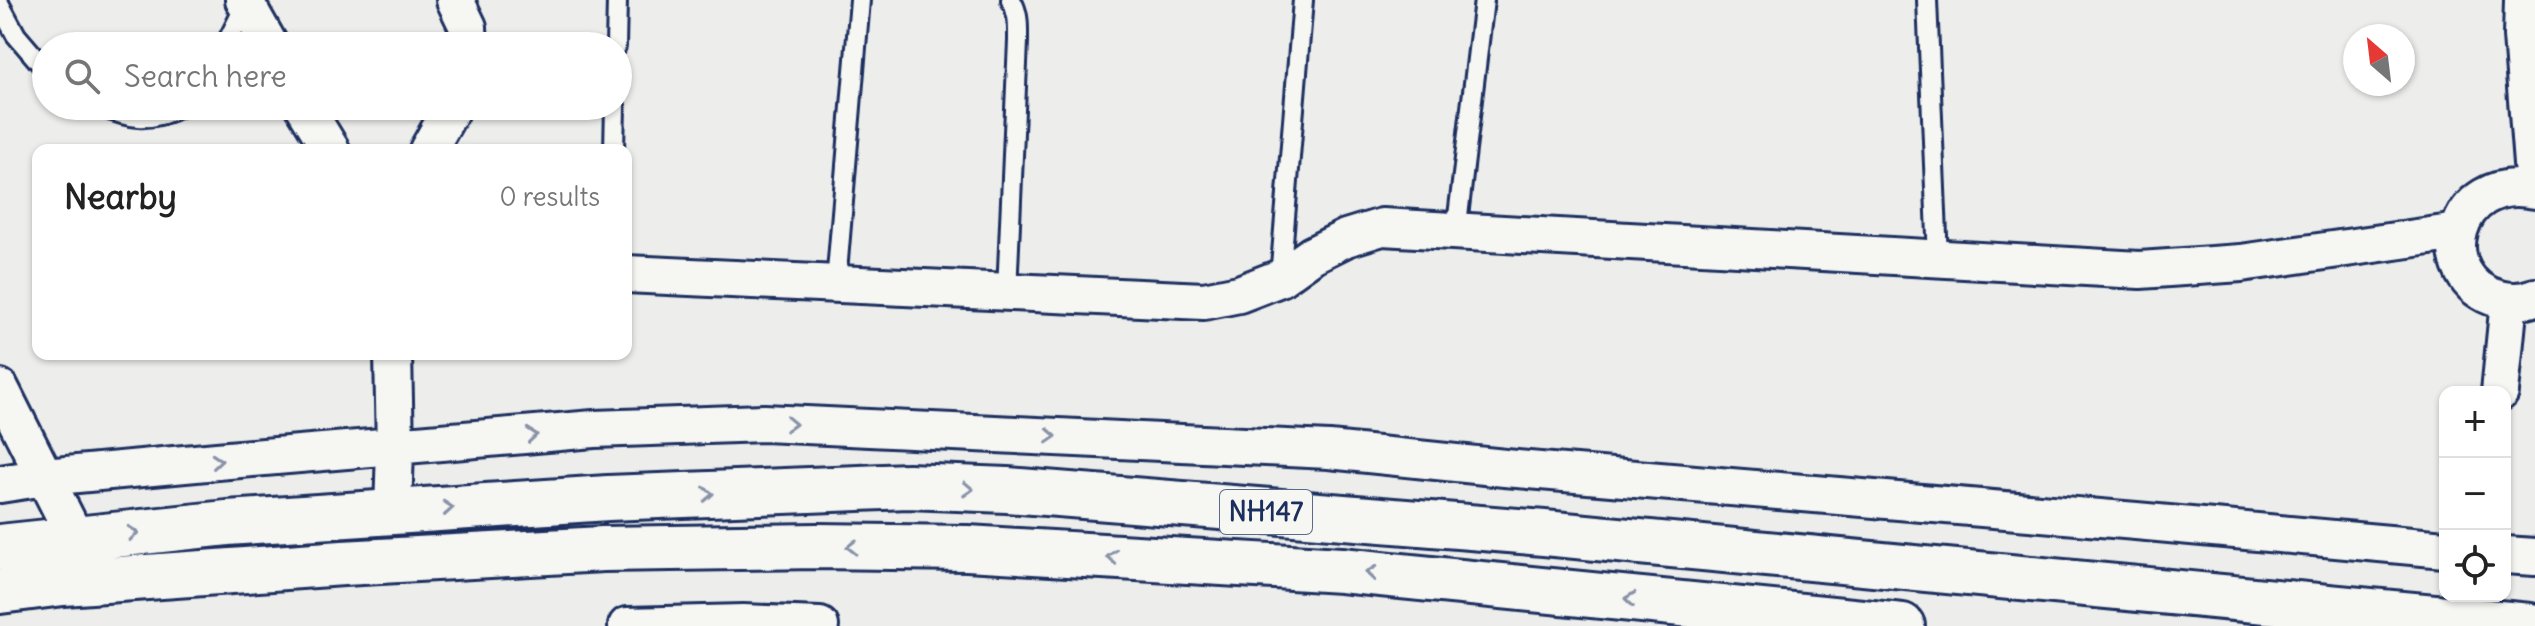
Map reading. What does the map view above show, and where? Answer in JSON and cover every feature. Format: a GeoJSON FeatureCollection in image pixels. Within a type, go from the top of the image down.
{"type":"FeatureCollection","features":[{"type":"Feature","properties":{"kind":"highway","name":"NH147"},"geometry":{"type":"LineString","coordinates":[[0,547],[227,523],[608,498],[908,486],[1007,490],[1560,534],[2486,615],[2530,626]]}},
{"type":"Feature","properties":{"kind":"highway","name":"NH147"},"geometry":{"type":"LineString","coordinates":[[0,591],[63,583],[328,564],[603,549],[817,546],[967,548],[1341,570],[1902,626]]}},
{"type":"Feature","properties":{"kind":"street"},"geometry":{"type":"LineString","coordinates":[[455,0],[468,32]]}},
{"type":"Feature","properties":{"kind":"street"},"geometry":{"type":"LineString","coordinates":[[2501,386],[2522,299],[2490,296],[2474,285],[2463,270],[2457,251],[2458,232],[2466,213],[2478,199],[2496,190],[2515,186],[2534,190],[2528,37],[2523,0]]}},
{"type":"Feature","properties":{"kind":"street"},"geometry":{"type":"LineString","coordinates":[[245,2],[262,32]]}},
{"type":"Feature","properties":{"kind":"street"},"geometry":{"type":"LineString","coordinates":[[313,120],[327,144]]}},
{"type":"Feature","properties":{"kind":"street"},"geometry":{"type":"LineString","coordinates":[[431,144],[445,120]]}},
{"type":"Feature","properties":{"kind":"street"},"geometry":{"type":"LineString","coordinates":[[632,274],[1204,301],[1239,294],[1280,278],[1312,255],[1346,238],[1382,227],[2140,270],[2241,263],[2458,232]]}},
{"type":"Feature","properties":{"kind":"street"},"geometry":{"type":"LineString","coordinates":[[393,360],[393,512]]}},
{"type":"Feature","properties":{"kind":"street"},"geometry":{"type":"LineString","coordinates":[[0,388],[76,539]]}},
{"type":"Feature","properties":{"kind":"street"},"geometry":{"type":"LineString","coordinates":[[0,484],[45,477],[594,429],[764,423],[1329,450],[2439,548]]}},
{"type":"Feature","properties":{"kind":"street"},"geometry":{"type":"LineString","coordinates":[[2511,555],[2535,557]]}},
{"type":"Feature","properties":{"kind":"street"},"geometry":{"type":"LineString","coordinates":[[627,626],[743,623],[820,626]]}},
{"type":"Feature","properties":{"kind":"lane"},"geometry":{"type":"LineString","coordinates":[[616,32],[617,0]]}},
{"type":"Feature","properties":{"kind":"lane"},"geometry":{"type":"LineString","coordinates":[[836,284],[860,0]]}},
{"type":"Feature","properties":{"kind":"lane"},"geometry":{"type":"LineString","coordinates":[[1007,292],[1018,32],[1011,0]]}},
{"type":"Feature","properties":{"kind":"lane"},"geometry":{"type":"LineString","coordinates":[[1280,278],[1303,0]]}},
{"type":"Feature","properties":{"kind":"lane"},"geometry":{"type":"LineString","coordinates":[[1456,233],[1484,0]]}},
{"type":"Feature","properties":{"kind":"lane"},"geometry":{"type":"LineString","coordinates":[[1927,0],[1938,259]]}},
{"type":"Feature","properties":{"kind":"lane"},"geometry":{"type":"LineString","coordinates":[[231,32],[245,2]]}},
{"type":"Feature","properties":{"kind":"lane"},"geometry":{"type":"LineString","coordinates":[[0,5],[16,35],[32,54]]}},
{"type":"Feature","properties":{"kind":"lane"},"geometry":{"type":"LineString","coordinates":[[614,144],[615,120]]}}]}
